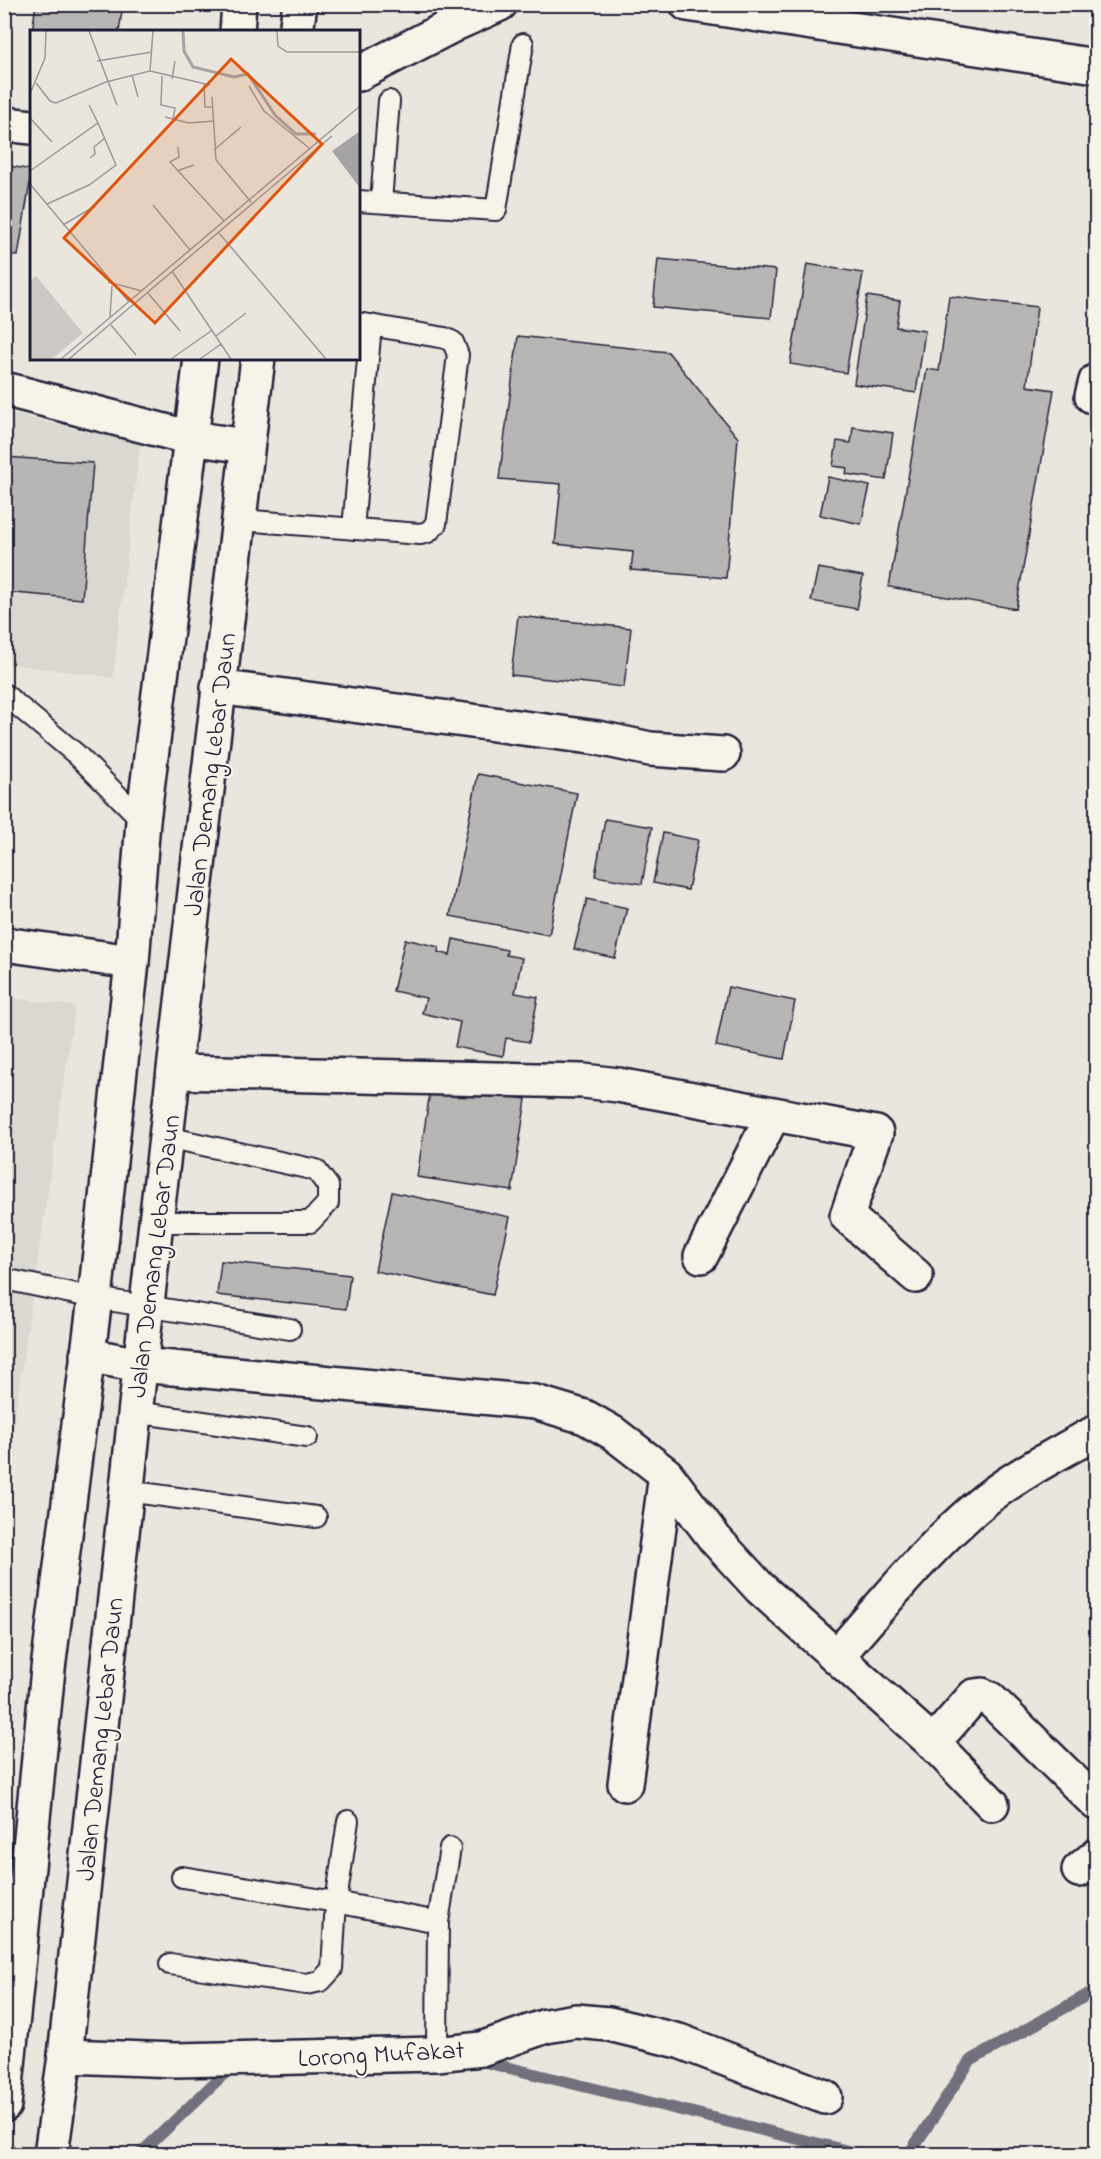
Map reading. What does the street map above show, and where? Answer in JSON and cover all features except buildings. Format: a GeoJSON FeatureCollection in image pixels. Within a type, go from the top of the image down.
{"type":"FeatureCollection","features":[{"type":"Feature","properties":{"kind":"main road"},"geometry":{"type":"LineString","coordinates":[[237,30],[239,4]]}},
{"type":"Feature","properties":{"kind":"main road"},"geometry":{"type":"LineString","coordinates":[[296,30],[300,4]]}},
{"type":"Feature","properties":{"kind":"main road"},"geometry":{"type":"LineString","coordinates":[[360,73],[455,24],[500,4]]}},
{"type":"Feature","properties":{"kind":"main road"},"geometry":{"type":"LineString","coordinates":[[687,4],[1096,66]]}},
{"type":"Feature","properties":{"kind":"main road"},"geometry":{"type":"LineString","coordinates":[[4,124],[30,127]]}},
{"type":"Feature","properties":{"kind":"main road","name":"Jalan Demang Lebar Daun"},"geometry":{"type":"LineString","coordinates":[[5,2094],[8,2044],[48,1669],[94,1298],[132,962],[143,821],[201,360]]}},
{"type":"Feature","properties":{"kind":"main road","name":"Jalan Demang Lebar Daun"},"geometry":{"type":"LineString","coordinates":[[51,2154],[65,2056],[156,1222],[218,687],[241,520],[246,446],[258,360]]}},
{"type":"Feature","properties":{"kind":"main road"},"geometry":{"type":"LineString","coordinates":[[4,389],[191,438],[246,446]]}},
{"type":"Feature","properties":{"kind":"main road"},"geometry":{"type":"LineString","coordinates":[[218,687],[598,738],[650,749],[723,754]]}},
{"type":"Feature","properties":{"kind":"main road"},"geometry":{"type":"LineString","coordinates":[[4,944],[132,962]]}},
{"type":"Feature","properties":{"kind":"main road"},"geometry":{"type":"LineString","coordinates":[[174,1072],[584,1081],[618,1085],[876,1133],[847,1216],[916,1276]]}},
{"type":"Feature","properties":{"kind":"main road"},"geometry":{"type":"LineString","coordinates":[[701,1256],[773,1115]]}},
{"type":"Feature","properties":{"kind":"main road"},"geometry":{"type":"LineString","coordinates":[[87,1355],[140,1365],[535,1402],[594,1423],[613,1433],[666,1474],[716,1539],[760,1588],[933,1743],[992,1804]]}},
{"type":"Feature","properties":{"kind":"main road"},"geometry":{"type":"LineString","coordinates":[[837,1656],[898,1587],[986,1500],[1033,1467],[1096,1432]]}},
{"type":"Feature","properties":{"kind":"main road"},"geometry":{"type":"LineString","coordinates":[[625,1784],[666,1474]]}},
{"type":"Feature","properties":{"kind":"main road"},"geometry":{"type":"LineString","coordinates":[[933,1743],[974,1696],[982,1695],[990,1699],[1096,1803]]}},
{"type":"Feature","properties":{"kind":"main road","name":"Lorong Mufakat"},"geometry":{"type":"LineString","coordinates":[[65,2056],[176,2060],[437,2054],[482,2049],[546,2026],[576,2021],[609,2024],[679,2041],[825,2097]]}},
{"type":"Feature","properties":{"kind":"lane"},"geometry":{"type":"LineString","coordinates":[[360,201],[496,210],[523,44]]}},
{"type":"Feature","properties":{"kind":"lane"},"geometry":{"type":"LineString","coordinates":[[381,202],[389,101]]}},
{"type":"Feature","properties":{"kind":"lane"},"geometry":{"type":"LineString","coordinates":[[241,520],[353,529],[420,534],[428,532],[436,524],[459,355],[453,342],[445,338],[365,324],[353,529]]}},
{"type":"Feature","properties":{"kind":"lane"},"geometry":{"type":"LineString","coordinates":[[4,694],[76,754],[143,821]]}},
{"type":"Feature","properties":{"kind":"lane"},"geometry":{"type":"LineString","coordinates":[[156,1222],[310,1222],[328,1203],[328,1186],[316,1170],[167,1137]]}},
{"type":"Feature","properties":{"kind":"lane"},"geometry":{"type":"LineString","coordinates":[[4,1279],[94,1298],[290,1329]]}},
{"type":"Feature","properties":{"kind":"lane"},"geometry":{"type":"LineString","coordinates":[[135,1412],[307,1437]]}},
{"type":"Feature","properties":{"kind":"lane"},"geometry":{"type":"LineString","coordinates":[[127,1491],[316,1517]]}},
{"type":"Feature","properties":{"kind":"lane"},"geometry":{"type":"LineString","coordinates":[[170,1964],[306,1984],[321,1981],[332,1969],[336,1902],[348,1821]]}},
{"type":"Feature","properties":{"kind":"lane"},"geometry":{"type":"LineString","coordinates":[[437,2054],[438,1922],[450,1848]]}},
{"type":"Feature","properties":{"kind":"lane"},"geometry":{"type":"LineString","coordinates":[[182,1876],[438,1922]]}},
{"type":"Feature","properties":{"kind":"shaded area"},"geometry":{"type":"Polygon","coordinates":[[[5,412],[140,444],[113,678],[5,663],[5,412]]]}},
{"type":"Feature","properties":{"kind":"shaded area"},"geometry":{"type":"Polygon","coordinates":[[[5,997],[75,1006],[5,1483],[5,997]]]}},
{"type":"Feature","properties":{"kind":"waterway"},"geometry":{"type":"LineString","coordinates":[[909,2154],[970,2061],[1096,1990]]}},
{"type":"Feature","properties":{"kind":"waterway"},"geometry":{"type":"LineString","coordinates":[[477,2060],[860,2154]]}},
{"type":"Feature","properties":{"kind":"waterway"},"geometry":{"type":"LineString","coordinates":[[140,2154],[228,2070],[235,2069]]}}]}
